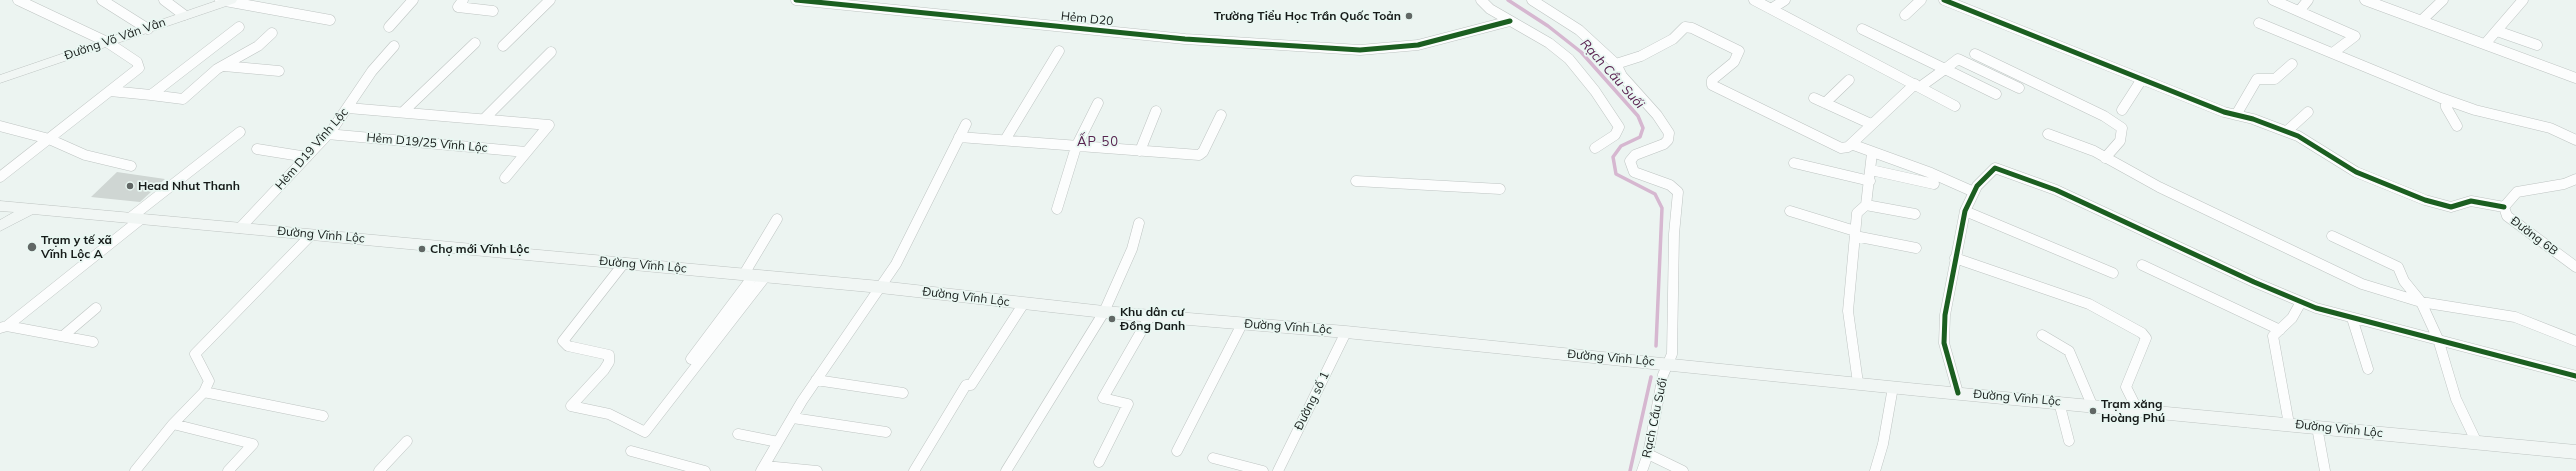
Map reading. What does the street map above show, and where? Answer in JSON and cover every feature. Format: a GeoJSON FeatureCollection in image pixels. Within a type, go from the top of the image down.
{"type":"FeatureCollection","features":[{"type":"Feature","properties":{"kind":"main road","name":"Đường Võ Văn Vân"},"geometry":{"type":"LineString","coordinates":[[0,79],[148,29],[225,1]]}},
{"type":"Feature","properties":{"kind":"main road","name":"Đường Vĩnh Lộc"},"geometry":{"type":"LineString","coordinates":[[0,206],[29,210],[136,218],[755,275],[880,287],[1104,312],[1346,332],[1894,387],[2476,441],[2576,452]]}},
{"type":"Feature","properties":{"kind":"main road"},"geometry":{"type":"LineString","coordinates":[[0,226],[29,210]]}},
{"type":"Feature","properties":{"kind":"street"},"geometry":{"type":"LineString","coordinates":[[0,177],[139,68],[138,62],[106,42],[18,0]]}},
{"type":"Feature","properties":{"kind":"street"},"geometry":{"type":"LineString","coordinates":[[102,0],[148,29]]}},
{"type":"Feature","properties":{"kind":"street"},"geometry":{"type":"LineString","coordinates":[[164,0],[184,15]]}},
{"type":"Feature","properties":{"kind":"street"},"geometry":{"type":"LineString","coordinates":[[389,27],[413,0]]}},
{"type":"Feature","properties":{"kind":"street"},"geometry":{"type":"LineString","coordinates":[[463,0],[458,7],[493,11]]}},
{"type":"Feature","properties":{"kind":"street"},"geometry":{"type":"LineString","coordinates":[[503,46],[550,0]]}},
{"type":"Feature","properties":{"kind":"street","name":"Hẻm D20"},"geometry":{"type":"LineString","coordinates":[[796,0],[1185,39],[1377,50],[1418,46],[1510,21]]}},
{"type":"Feature","properties":{"kind":"street"},"geometry":{"type":"LineString","coordinates":[[1481,0],[1490,9],[1510,21],[1524,25],[1569,59],[1614,116],[1618,131],[1597,145],[1595,148]]}},
{"type":"Feature","properties":{"kind":"street","name":"Rạch Cầu Suối"},"geometry":{"type":"LineString","coordinates":[[1532,0],[1544,12],[1579,30],[1616,64],[1622,76],[1656,115],[1669,133],[1668,140],[1664,144],[1641,151],[1635,155],[1630,162],[1634,172],[1670,185],[1678,192],[1674,234],[1672,354],[1663,375],[1648,454],[1642,471]]}},
{"type":"Feature","properties":{"kind":"street"},"geometry":{"type":"LineString","coordinates":[[1754,0],[1955,106]]}},
{"type":"Feature","properties":{"kind":"street"},"geometry":{"type":"LineString","coordinates":[[1771,9],[1785,0]]}},
{"type":"Feature","properties":{"kind":"street"},"geometry":{"type":"LineString","coordinates":[[1905,15],[1921,0]]}},
{"type":"Feature","properties":{"kind":"street"},"geometry":{"type":"LineString","coordinates":[[1944,0],[2236,115],[2287,131],[2318,147],[2356,172],[2425,200],[2451,207],[2471,201],[2504,207]]}},
{"type":"Feature","properties":{"kind":"street"},"geometry":{"type":"LineString","coordinates":[[2273,0],[2346,30],[2355,36],[2334,52]]}},
{"type":"Feature","properties":{"kind":"street"},"geometry":{"type":"LineString","coordinates":[[2300,10],[2308,0]]}},
{"type":"Feature","properties":{"kind":"street"},"geometry":{"type":"LineString","coordinates":[[2365,0],[2576,78]]}},
{"type":"Feature","properties":{"kind":"street"},"geometry":{"type":"LineString","coordinates":[[2422,20],[2443,0]]}},
{"type":"Feature","properties":{"kind":"street"},"geometry":{"type":"LineString","coordinates":[[2485,44],[2523,0]]}},
{"type":"Feature","properties":{"kind":"street"},"geometry":{"type":"LineString","coordinates":[[225,1],[330,20]]}},
{"type":"Feature","properties":{"kind":"street"},"geometry":{"type":"LineString","coordinates":[[2259,23],[2334,52],[2365,68],[2446,100],[2475,110],[2550,128],[2576,140]]}},
{"type":"Feature","properties":{"kind":"street"},"geometry":{"type":"LineString","coordinates":[[151,95],[239,27]]}},
{"type":"Feature","properties":{"kind":"street"},"geometry":{"type":"LineString","coordinates":[[1616,64],[1640,56],[1673,39],[1685,27],[1692,28],[1739,52],[1734,62],[1712,80],[1712,85],[1836,146],[1845,148],[1871,124],[1918,86],[1958,59],[2018,88]]}},
{"type":"Feature","properties":{"kind":"street"},"geometry":{"type":"LineString","coordinates":[[1862,29],[1996,94]]}},
{"type":"Feature","properties":{"kind":"street"},"geometry":{"type":"LineString","coordinates":[[2496,31],[2537,46]]}},
{"type":"Feature","properties":{"kind":"street"},"geometry":{"type":"LineString","coordinates":[[110,91],[183,99],[217,69],[258,46],[272,33]]}},
{"type":"Feature","properties":{"kind":"street"},"geometry":{"type":"LineString","coordinates":[[404,111],[475,43]]}},
{"type":"Feature","properties":{"kind":"street","name":"Hẻm D19 Vĩnh Lộc"},"geometry":{"type":"LineString","coordinates":[[240,228],[327,134],[348,108],[372,71],[394,46]]}},
{"type":"Feature","properties":{"kind":"street"},"geometry":{"type":"LineString","coordinates":[[1005,140],[1059,51]]}},
{"type":"Feature","properties":{"kind":"street"},"geometry":{"type":"LineString","coordinates":[[484,119],[551,52]]}},
{"type":"Feature","properties":{"kind":"street"},"geometry":{"type":"LineString","coordinates":[[1975,54],[2104,116],[2122,128],[2120,141],[2106,158]]}},
{"type":"Feature","properties":{"kind":"street"},"geometry":{"type":"LineString","coordinates":[[2236,115],[2257,79],[2275,79],[2292,64]]}},
{"type":"Feature","properties":{"kind":"street"},"geometry":{"type":"LineString","coordinates":[[224,66],[279,71]]}},
{"type":"Feature","properties":{"kind":"street"},"geometry":{"type":"LineString","coordinates":[[2122,110],[2142,79]]}},
{"type":"Feature","properties":{"kind":"street"},"geometry":{"type":"LineString","coordinates":[[1825,103],[1849,80]]}},
{"type":"Feature","properties":{"kind":"street"},"geometry":{"type":"LineString","coordinates":[[1814,98],[1871,124]]}},
{"type":"Feature","properties":{"kind":"street"},"geometry":{"type":"LineString","coordinates":[[2446,100],[2446,107],[2457,126]]}},
{"type":"Feature","properties":{"kind":"street"},"geometry":{"type":"LineString","coordinates":[[1057,209],[1076,147],[1098,103]]}},
{"type":"Feature","properties":{"kind":"street"},"geometry":{"type":"LineString","coordinates":[[348,108],[404,111],[549,125],[505,178]]}},
{"type":"Feature","properties":{"kind":"street"},"geometry":{"type":"LineString","coordinates":[[1140,151],[1156,111]]}},
{"type":"Feature","properties":{"kind":"street"},"geometry":{"type":"LineString","coordinates":[[2287,131],[2308,112]]}},
{"type":"Feature","properties":{"kind":"street"},"geometry":{"type":"LineString","coordinates":[[959,137],[1076,147],[1199,155],[1203,152],[1221,115]]}},
{"type":"Feature","properties":{"kind":"street"},"geometry":{"type":"LineString","coordinates":[[817,471],[763,468],[816,380],[896,264],[966,124]]}},
{"type":"Feature","properties":{"kind":"street"},"geometry":{"type":"LineString","coordinates":[[2,130],[50,139],[85,155],[131,166]]}},
{"type":"Feature","properties":{"kind":"street"},"geometry":{"type":"LineString","coordinates":[[3,327],[240,132]]}},
{"type":"Feature","properties":{"kind":"street","name":"Hẻm D19/25 Vĩnh Lộc"},"geometry":{"type":"LineString","coordinates":[[327,134],[526,152]]}},
{"type":"Feature","properties":{"kind":"street"},"geometry":{"type":"LineString","coordinates":[[2048,134],[2094,151],[2159,188],[2362,284],[2421,302],[2515,317],[2576,341]]}},
{"type":"Feature","properties":{"kind":"street"},"geometry":{"type":"LineString","coordinates":[[1851,144],[1872,153],[1931,173],[1974,192]]}},
{"type":"Feature","properties":{"kind":"street"},"geometry":{"type":"LineString","coordinates":[[257,149],[307,157]]}},
{"type":"Feature","properties":{"kind":"street"},"geometry":{"type":"LineString","coordinates":[[1858,383],[1848,311],[1857,213],[1866,204],[1870,181],[1872,153]]}},
{"type":"Feature","properties":{"kind":"street"},"geometry":{"type":"LineString","coordinates":[[1794,163],[1870,181]]}},
{"type":"Feature","properties":{"kind":"street"},"geometry":{"type":"LineString","coordinates":[[1958,393],[1944,343],[1945,315],[1965,211],[1977,186],[1996,168],[2084,202],[2301,302],[2352,318],[2438,339],[2576,376]]}},
{"type":"Feature","properties":{"kind":"street"},"geometry":{"type":"LineString","coordinates":[[1871,170],[1934,184]]}},
{"type":"Feature","properties":{"kind":"street","name":"Đường 6B"},"geometry":{"type":"LineString","coordinates":[[2576,178],[2564,184],[2517,192],[2504,207],[2507,216],[2576,267]]}},
{"type":"Feature","properties":{"kind":"street"},"geometry":{"type":"LineString","coordinates":[[1356,181],[1500,189]]}},
{"type":"Feature","properties":{"kind":"street"},"geometry":{"type":"LineString","coordinates":[[1866,204],[1915,214]]}},
{"type":"Feature","properties":{"kind":"street"},"geometry":{"type":"LineString","coordinates":[[1965,211],[2113,273]]}},
{"type":"Feature","properties":{"kind":"street"},"geometry":{"type":"LineString","coordinates":[[1790,212],[1855,233],[1916,248]]}},
{"type":"Feature","properties":{"kind":"street"},"geometry":{"type":"LineString","coordinates":[[624,263],[563,341],[568,346],[609,355],[609,362],[604,370],[572,406],[609,414],[645,432],[755,275],[777,219]]}},
{"type":"Feature","properties":{"kind":"street"},"geometry":{"type":"LineString","coordinates":[[1009,467],[1104,312],[1132,249],[1139,223]]}},
{"type":"Feature","properties":{"kind":"street"},"geometry":{"type":"LineString","coordinates":[[136,471],[173,424],[204,392],[209,382],[195,354],[312,235]]}},
{"type":"Feature","properties":{"kind":"street"},"geometry":{"type":"LineString","coordinates":[[2332,236],[2398,267],[2404,281],[2421,302],[2438,339],[2456,399],[2476,441]]}},
{"type":"Feature","properties":{"kind":"street"},"geometry":{"type":"LineString","coordinates":[[1955,258],[2089,304],[2142,333],[2146,338],[2126,387],[2137,409]]}},
{"type":"Feature","properties":{"kind":"street"},"geometry":{"type":"LineString","coordinates":[[2142,265],[2280,330]]}},
{"type":"Feature","properties":{"kind":"street"},"geometry":{"type":"LineString","coordinates":[[691,359],[733,306],[755,275]]}},
{"type":"Feature","properties":{"kind":"street"},"geometry":{"type":"LineString","coordinates":[[2289,424],[2273,336],[2292,318],[2301,302]]}},
{"type":"Feature","properties":{"kind":"street"},"geometry":{"type":"LineString","coordinates":[[914,471],[966,385],[971,386],[1024,303]]}},
{"type":"Feature","properties":{"kind":"street"},"geometry":{"type":"LineString","coordinates":[[63,336],[96,308]]}},
{"type":"Feature","properties":{"kind":"street"},"geometry":{"type":"LineString","coordinates":[[1099,462],[1128,404],[1103,398],[1150,316]]}},
{"type":"Feature","properties":{"kind":"street"},"geometry":{"type":"LineString","coordinates":[[2352,318],[2368,369]]}},
{"type":"Feature","properties":{"kind":"street"},"geometry":{"type":"LineString","coordinates":[[1177,451],[1242,324]]}},
{"type":"Feature","properties":{"kind":"street"},"geometry":{"type":"LineString","coordinates":[[3,327],[93,342]]}},
{"type":"Feature","properties":{"kind":"street","name":"Đường số 1"},"geometry":{"type":"LineString","coordinates":[[1278,471],[1346,332]]}},
{"type":"Feature","properties":{"kind":"street"},"geometry":{"type":"LineString","coordinates":[[2042,335],[2070,351],[2092,405]]}},
{"type":"Feature","properties":{"kind":"street"},"geometry":{"type":"LineString","coordinates":[[816,380],[903,393]]}},
{"type":"Feature","properties":{"kind":"street"},"geometry":{"type":"LineString","coordinates":[[1875,471],[1883,444],[1894,387]]}},
{"type":"Feature","properties":{"kind":"street"},"geometry":{"type":"LineString","coordinates":[[204,392],[323,416]]}},
{"type":"Feature","properties":{"kind":"street"},"geometry":{"type":"LineString","coordinates":[[2059,402],[2069,441]]}},
{"type":"Feature","properties":{"kind":"street"},"geometry":{"type":"LineString","coordinates":[[793,418],[886,432]]}},
{"type":"Feature","properties":{"kind":"street"},"geometry":{"type":"LineString","coordinates":[[173,424],[253,444],[228,471]]}},
{"type":"Feature","properties":{"kind":"street"},"geometry":{"type":"LineString","coordinates":[[2317,427],[2325,471]]}},
{"type":"Feature","properties":{"kind":"street"},"geometry":{"type":"LineString","coordinates":[[738,434],[778,442]]}},
{"type":"Feature","properties":{"kind":"street"},"geometry":{"type":"LineString","coordinates":[[379,471],[406,441]]}},
{"type":"Feature","properties":{"kind":"street"},"geometry":{"type":"LineString","coordinates":[[631,451],[705,471]]}},
{"type":"Feature","properties":{"kind":"street"},"geometry":{"type":"LineString","coordinates":[[1648,454],[1683,471]]}},
{"type":"Feature","properties":{"kind":"street"},"geometry":{"type":"LineString","coordinates":[[1213,458],[1263,471]]}},
{"type":"Feature","properties":{"kind":"building","name":"Head Nhut Thanh"},"geometry":{"type":"Polygon","coordinates":[[[117,172],[165,179],[140,202],[91,197],[117,172]]]}},
{"type":"Feature","properties":{"kind":"waterway","name":"Rạch Cầu Suối"},"geometry":{"type":"LineString","coordinates":[[1508,0],[1548,26],[1581,52],[1638,116],[1643,128],[1640,137],[1621,146],[1613,157],[1616,174],[1655,194],[1662,208],[1656,346]]}},
{"type":"Feature","properties":{"kind":"waterway","name":"Rạch Cầu Suối"},"geometry":{"type":"LineString","coordinates":[[1630,471],[1651,377]]}},
{"type":"Feature","properties":{"kind":"cycle path"},"geometry":{"type":"LineString","coordinates":[[796,0],[1185,39],[1360,50],[1418,45],[1510,21]]}},
{"type":"Feature","properties":{"kind":"cycle path"},"geometry":{"type":"LineString","coordinates":[[1944,0],[2224,112],[2253,119],[2298,136],[2356,172],[2425,200],[2451,207],[2471,201],[2504,207]]}},
{"type":"Feature","properties":{"kind":"cycle path"},"geometry":{"type":"LineString","coordinates":[[1958,393],[1944,343],[1945,315],[1965,211],[1977,186],[1995,168],[2056,190],[2254,282],[2316,308],[2576,376]]}},
{"type":"Feature","properties":{"kind":"place","name":"Trường Tiểu Học Trần Quốc Toản"},"geometry":{"type":"Point","coordinates":[1409,16]}},
{"type":"Feature","properties":{"kind":"place","name":"Head Nhut Thanh"},"geometry":{"type":"Point","coordinates":[130,186]}},
{"type":"Feature","properties":{"kind":"place","name":"Trạm y tế xã Vĩnh Lộc A"},"geometry":{"type":"Point","coordinates":[32,247]}},
{"type":"Feature","properties":{"kind":"place","name":"Chợ mới Vĩnh Lộc"},"geometry":{"type":"Point","coordinates":[422,249]}},
{"type":"Feature","properties":{"kind":"place","name":"Khu dân cư Đồng Danh"},"geometry":{"type":"Point","coordinates":[1112,319]}},
{"type":"Feature","properties":{"kind":"place","name":"Trạm xăng Hoàng Phú"},"geometry":{"type":"Point","coordinates":[2093,411]}},
{"type":"Feature","properties":{"kind":"district","name":"ẤP 50"},"geometry":{"type":"Point","coordinates":[1098,142]}}]}
